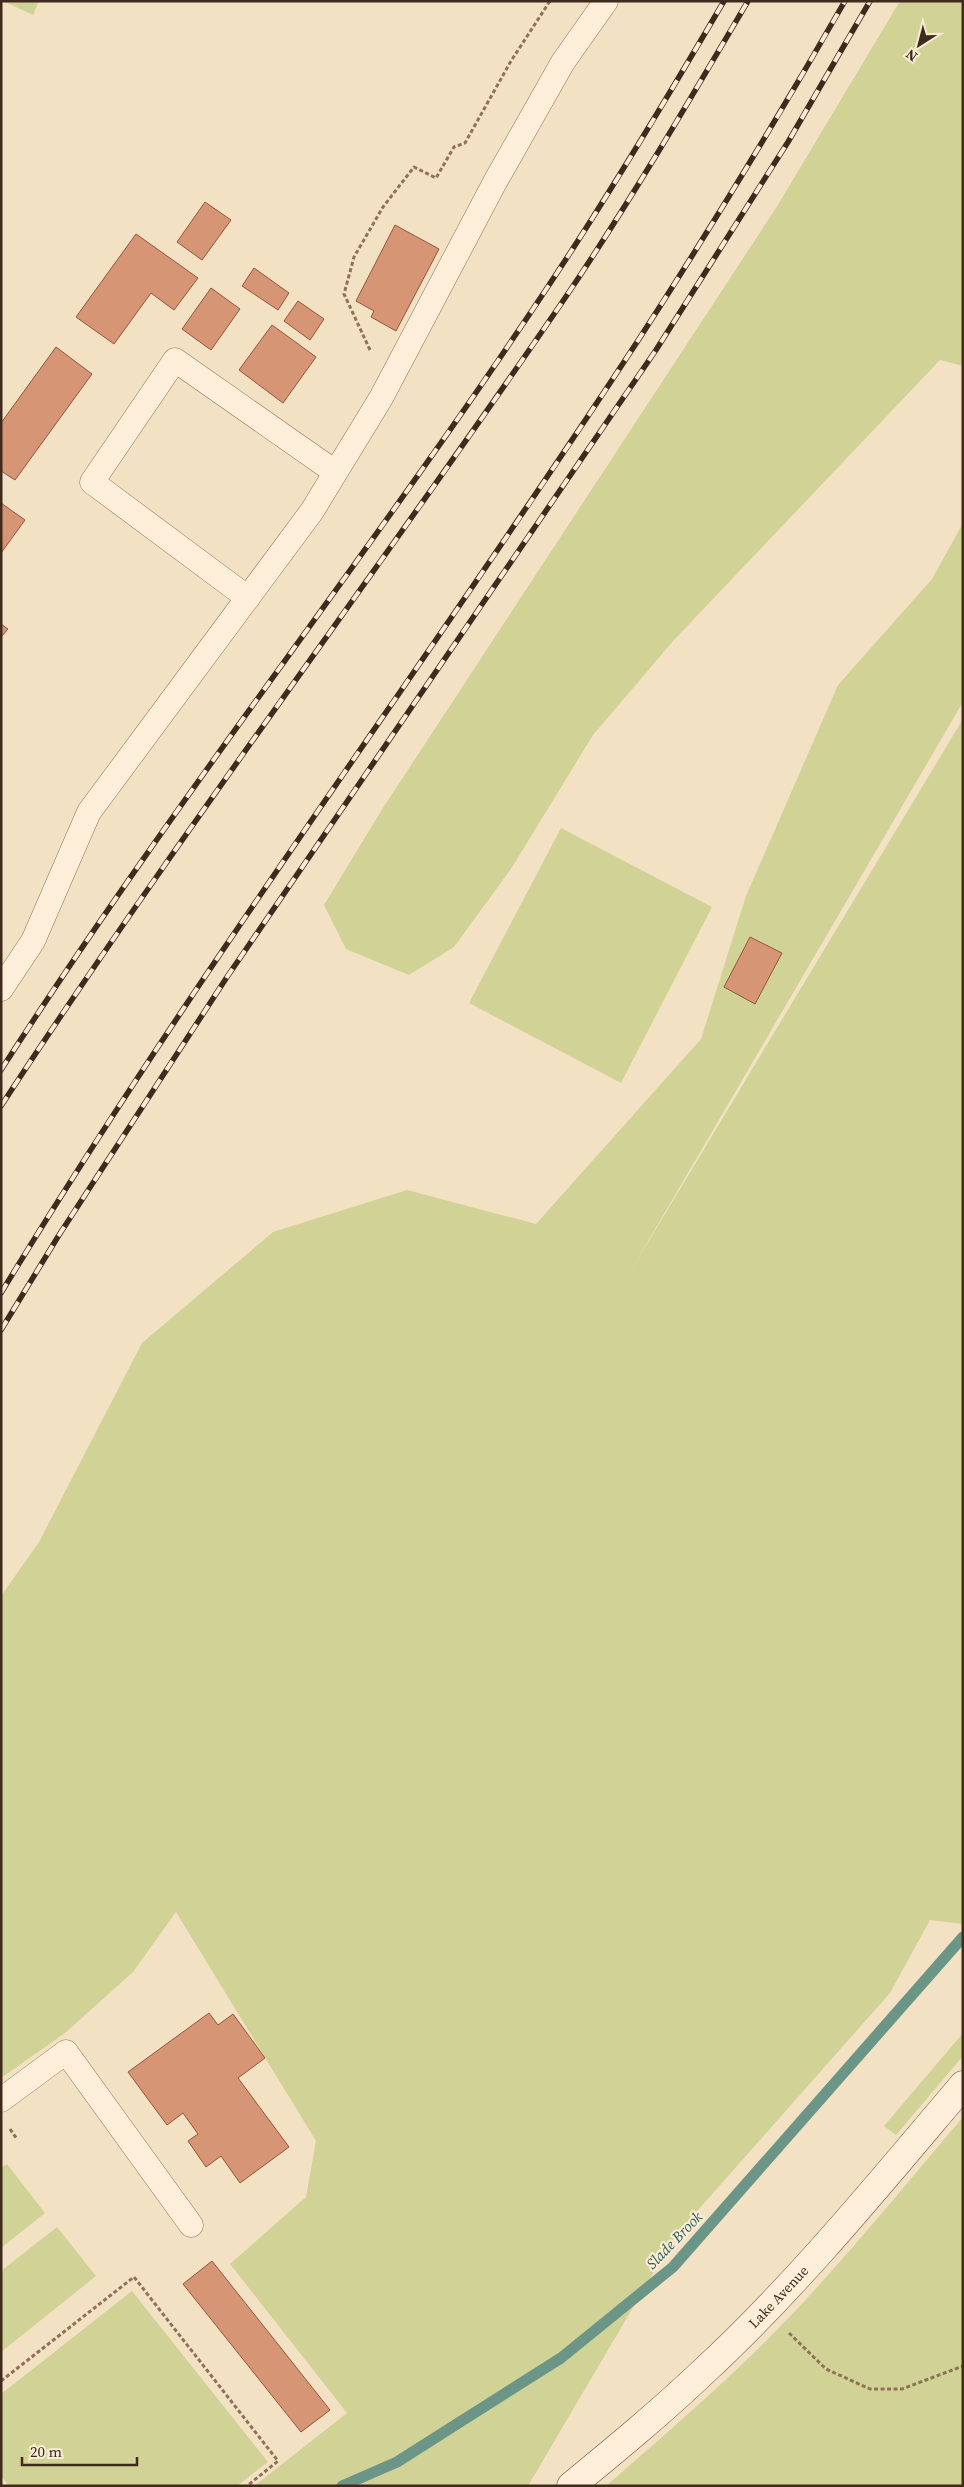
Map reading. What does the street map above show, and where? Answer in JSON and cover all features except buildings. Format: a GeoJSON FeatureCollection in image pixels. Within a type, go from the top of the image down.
{"type":"FeatureCollection","features":[{"type":"Feature","properties":{"kind":"street","name":"Lake Avenue"},"geometry":{"type":"LineString","coordinates":[[571,2486],[703,2372],[764,2312],[859,2208],[963,2085]]}},
{"type":"Feature","properties":{"kind":"lane"},"geometry":{"type":"LineString","coordinates":[[1,990],[33,941],[90,812],[133,750],[312,510],[381,398],[495,182],[563,62],[606,1]]}},
{"type":"Feature","properties":{"kind":"lane"},"geometry":{"type":"LineString","coordinates":[[248,598],[92,482],[175,360],[336,472]]}},
{"type":"Feature","properties":{"kind":"lane"},"geometry":{"type":"LineString","coordinates":[[1,2100],[66,2052],[190,2225]]}},
{"type":"Feature","properties":{"kind":"path"},"geometry":{"type":"LineString","coordinates":[[373,357],[344,294],[354,257],[383,207],[414,167],[436,178],[454,148],[466,143],[511,61],[550,1]]}},
{"type":"Feature","properties":{"kind":"path"},"geometry":{"type":"LineString","coordinates":[[1,2381],[134,2277],[278,2461],[248,2486]]}},
{"type":"Feature","properties":{"kind":"path"},"geometry":{"type":"LineString","coordinates":[[786,2331],[826,2369],[870,2389],[902,2389],[963,2366]]}},
{"type":"Feature","properties":{"kind":"green space"},"geometry":{"type":"Polygon","coordinates":[[[3,1],[39,1],[33,15],[3,1]]]}},
{"type":"Feature","properties":{"kind":"green space"},"geometry":{"type":"Polygon","coordinates":[[[900,1],[963,1],[963,366],[940,360],[674,640],[593,735],[511,869],[454,947],[409,975],[346,949],[324,905],[381,811],[776,208],[900,1]]]}},
{"type":"Feature","properties":{"kind":"green space"},"geometry":{"type":"Polygon","coordinates":[[[963,523],[963,702],[630,1272],[963,719],[963,1924],[930,1920],[890,1993],[675,2236],[528,2486],[254,2486],[347,2413],[230,2264],[306,2197],[316,2141],[176,1912],[133,1972],[65,2033],[1,2078],[1,1596],[39,1542],[142,1343],[273,1232],[407,1190],[536,1224],[701,1039],[746,896],[838,685],[932,579],[963,523]]]}},
{"type":"Feature","properties":{"kind":"green space"},"geometry":{"type":"Polygon","coordinates":[[[561,828],[712,907],[621,1083],[469,1003],[561,828]]]}},
{"type":"Feature","properties":{"kind":"green space"},"geometry":{"type":"Polygon","coordinates":[[[963,2033],[963,2056],[896,2135],[884,2126],[963,2033]]]}},
{"type":"Feature","properties":{"kind":"green space"},"geometry":{"type":"Polygon","coordinates":[[[963,2117],[963,2486],[606,2486],[710,2394],[771,2336],[845,2256],[963,2117]]]}},
{"type":"Feature","properties":{"kind":"green space"},"geometry":{"type":"Polygon","coordinates":[[[7,2164],[45,2213],[1,2248],[1,2168],[7,2164]]]}},
{"type":"Feature","properties":{"kind":"green space"},"geometry":{"type":"Polygon","coordinates":[[[57,2227],[96,2276],[1,2352],[1,2271],[57,2227]]]}},
{"type":"Feature","properties":{"kind":"green space"},"geometry":{"type":"Polygon","coordinates":[[[132,2291],[268,2462],[237,2486],[9,2486],[1,2476],[1,2394],[132,2291]]]}},
{"type":"Feature","properties":{"kind":"waterway","name":"Slade Brook"},"geometry":{"type":"LineString","coordinates":[[342,2486],[397,2462],[561,2358],[673,2267],[963,1937]]}},
{"type":"Feature","properties":{"kind":"railway"},"geometry":{"type":"LineString","coordinates":[[1,1070],[134,872],[412,484],[547,288],[593,218],[724,1]]}},
{"type":"Feature","properties":{"kind":"railway"},"geometry":{"type":"LineString","coordinates":[[1,1106],[139,902],[565,298],[636,188],[748,1]]}},
{"type":"Feature","properties":{"kind":"railway"},"geometry":{"type":"LineString","coordinates":[[1,1293],[155,1051],[560,458],[639,339],[744,172],[845,1]]}},
{"type":"Feature","properties":{"kind":"railway"},"geometry":{"type":"LineString","coordinates":[[1,1330],[59,1235],[227,977],[656,350],[788,142],[870,1]]}}]}
